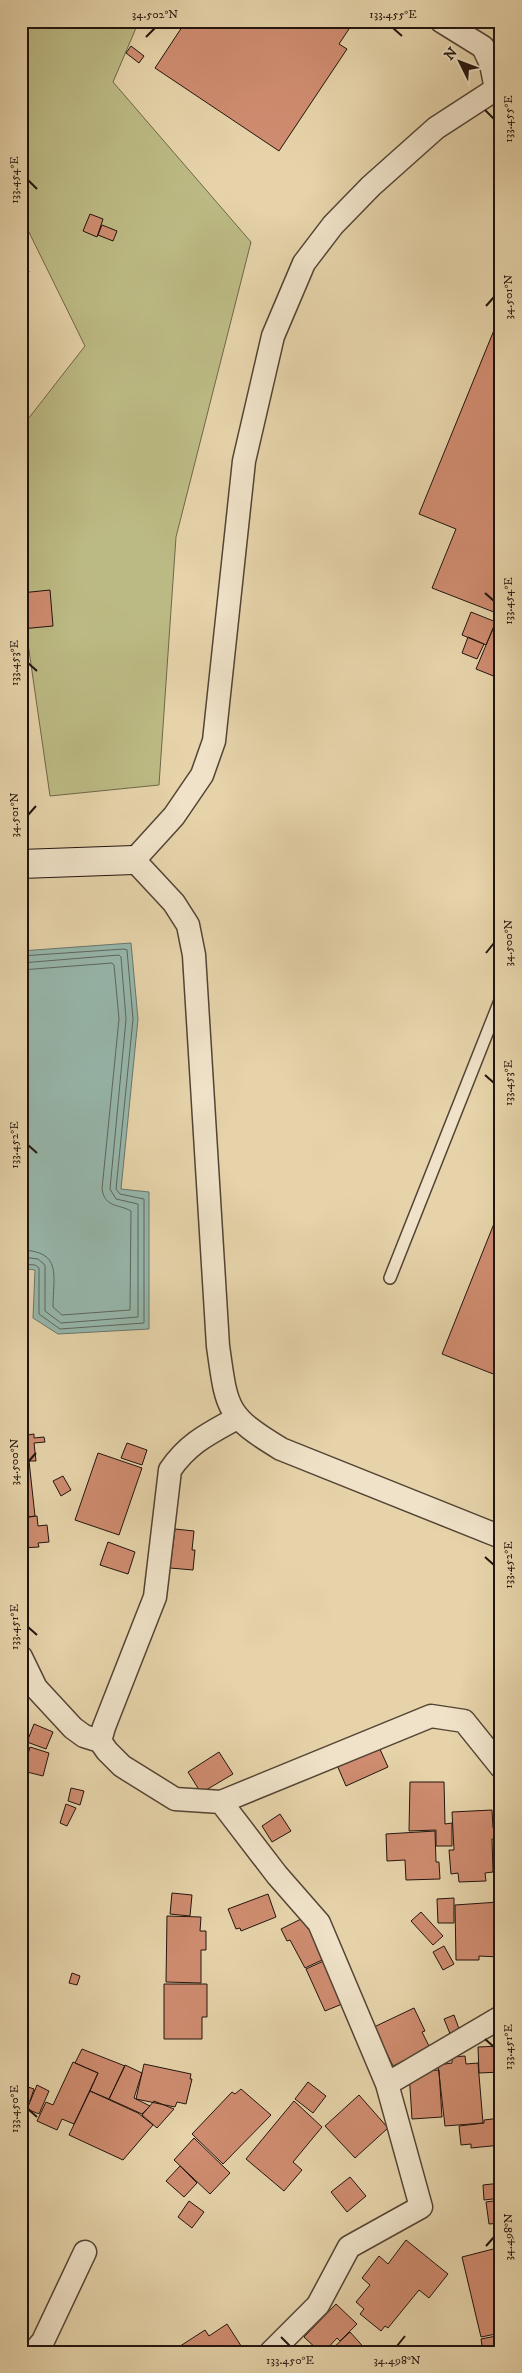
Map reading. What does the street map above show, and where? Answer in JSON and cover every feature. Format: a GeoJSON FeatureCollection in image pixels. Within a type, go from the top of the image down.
{"type":"FeatureCollection","features":[{"type":"Feature","properties":{"kind":"street"},"geometry":{"type":"LineString","coordinates":[[21,864],[134,860],[174,816],[202,775],[214,740],[244,461],[274,336],[304,263],[333,225],[371,186],[436,128],[499,89],[483,47],[441,21]]}},
{"type":"Feature","properties":{"kind":"street"},"geometry":{"type":"LineString","coordinates":[[134,860],[174,903],[188,925],[194,955],[218,1346],[225,1399],[237,1418],[252,1432],[281,1449],[501,1537]]}},
{"type":"Feature","properties":{"kind":"street"},"geometry":{"type":"LineString","coordinates":[[100,1741],[155,1597],[170,1470],[181,1453],[203,1437],[237,1418]]}},
{"type":"Feature","properties":{"kind":"street"},"geometry":{"type":"LineString","coordinates":[[21,1658],[36,1688],[73,1728],[84,1736],[100,1741],[122,1766],[175,1799],[221,1802],[431,1716],[464,1721],[501,1767]]}},
{"type":"Feature","properties":{"kind":"street"},"geometry":{"type":"LineString","coordinates":[[221,1802],[277,1875],[319,1923],[387,2084],[421,2207],[349,2247],[318,2304],[281,2348]]}},
{"type":"Feature","properties":{"kind":"street"},"geometry":{"type":"LineString","coordinates":[[387,2084],[501,2017]]}},
{"type":"Feature","properties":{"kind":"street"},"geometry":{"type":"LineString","coordinates":[[34,2352],[43,2341],[85,2252]]}},
{"type":"Feature","properties":{"kind":"lane"},"geometry":{"type":"LineString","coordinates":[[390,1278],[501,998]]}},
{"type":"Feature","properties":{"kind":"shaded area"},"geometry":{"type":"Polygon","coordinates":[[[21,21],[139,21],[113,82],[251,242],[176,537],[159,785],[50,796],[21,595],[21,428],[85,346],[21,216],[21,21]]]}},
{"type":"Feature","properties":{"kind":"water"},"geometry":{"type":"Polygon","coordinates":[[[131,943],[138,1019],[121,1189],[149,1192],[149,1329],[58,1334],[33,1318],[35,1270],[21,1268],[21,951],[131,943]]]}},
{"type":"Feature","properties":{"kind":"building"},"geometry":{"type":"Polygon","coordinates":[[[186,21],[343,21],[351,26],[339,44],[347,49],[279,151],[155,68],[186,21]]]}},
{"type":"Feature","properties":{"kind":"building"},"geometry":{"type":"Polygon","coordinates":[[[131,46],[144,56],[139,63],[126,53],[131,46]]]}},
{"type":"Feature","properties":{"kind":"building"},"geometry":{"type":"Polygon","coordinates":[[[90,214],[103,219],[97,237],[83,231],[90,214]]]}},
{"type":"Feature","properties":{"kind":"building"},"geometry":{"type":"Polygon","coordinates":[[[102,225],[117,231],[113,241],[98,235],[102,225]]]}},
{"type":"Feature","properties":{"kind":"building"},"geometry":{"type":"Polygon","coordinates":[[[21,269],[29,271],[21,293],[21,269]]]}},
{"type":"Feature","properties":{"kind":"building"},"geometry":{"type":"Polygon","coordinates":[[[501,313],[501,679],[476,669],[499,614],[432,588],[456,529],[419,514],[501,313]]]}},
{"type":"Feature","properties":{"kind":"building"},"geometry":{"type":"Polygon","coordinates":[[[50,590],[53,626],[21,629],[21,593],[50,590]]]}},
{"type":"Feature","properties":{"kind":"building"},"geometry":{"type":"Polygon","coordinates":[[[471,612],[496,622],[486,645],[462,635],[471,612]]]}},
{"type":"Feature","properties":{"kind":"building"},"geometry":{"type":"Polygon","coordinates":[[[468,637],[484,644],[477,659],[462,653],[468,637]]]}},
{"type":"Feature","properties":{"kind":"building"},"geometry":{"type":"Polygon","coordinates":[[[501,1206],[501,1377],[442,1354],[501,1206]]]}},
{"type":"Feature","properties":{"kind":"building"},"geometry":{"type":"Polygon","coordinates":[[[34,1434],[34,1438],[44,1437],[45,1442],[34,1443],[36,1461],[29,1461],[35,1516],[21,1518],[21,1436],[34,1434]]]}},
{"type":"Feature","properties":{"kind":"building"},"geometry":{"type":"Polygon","coordinates":[[[127,1443],[147,1450],[142,1465],[121,1458],[127,1443]]]}},
{"type":"Feature","properties":{"kind":"building"},"geometry":{"type":"Polygon","coordinates":[[[98,1453],[142,1468],[119,1535],[75,1520],[98,1453]]]}},
{"type":"Feature","properties":{"kind":"building"},"geometry":{"type":"Polygon","coordinates":[[[63,1476],[71,1490],[61,1496],[53,1481],[63,1476]]]}},
{"type":"Feature","properties":{"kind":"building"},"geometry":{"type":"Polygon","coordinates":[[[37,1516],[38,1526],[47,1525],[49,1542],[38,1543],[39,1547],[21,1548],[21,1518],[37,1516]]]}},
{"type":"Feature","properties":{"kind":"building"},"geometry":{"type":"Polygon","coordinates":[[[175,1529],[194,1531],[192,1550],[195,1550],[193,1570],[170,1568],[175,1529]]]}},
{"type":"Feature","properties":{"kind":"building"},"geometry":{"type":"Polygon","coordinates":[[[108,1542],[135,1552],[128,1574],[100,1565],[108,1542]]]}},
{"type":"Feature","properties":{"kind":"building"},"geometry":{"type":"Polygon","coordinates":[[[34,1724],[53,1732],[46,1749],[27,1742],[34,1724]]]}},
{"type":"Feature","properties":{"kind":"building"},"geometry":{"type":"Polygon","coordinates":[[[30,1747],[49,1753],[43,1776],[23,1771],[30,1747]]]}},
{"type":"Feature","properties":{"kind":"building"},"geometry":{"type":"Polygon","coordinates":[[[379,1747],[388,1767],[346,1786],[337,1765],[379,1747]]]}},
{"type":"Feature","properties":{"kind":"building"},"geometry":{"type":"Polygon","coordinates":[[[219,1752],[233,1774],[201,1793],[188,1772],[219,1752]]]}},
{"type":"Feature","properties":{"kind":"building"},"geometry":{"type":"Polygon","coordinates":[[[410,1782],[444,1782],[445,1824],[452,1823],[452,1846],[436,1846],[436,1830],[409,1831],[410,1782]]]}},
{"type":"Feature","properties":{"kind":"building"},"geometry":{"type":"Polygon","coordinates":[[[71,1788],[84,1791],[80,1805],[68,1801],[71,1788]]]}},
{"type":"Feature","properties":{"kind":"building"},"geometry":{"type":"Polygon","coordinates":[[[66,1804],[76,1808],[67,1826],[60,1823],[66,1804]]]}},
{"type":"Feature","properties":{"kind":"building"},"geometry":{"type":"Polygon","coordinates":[[[492,1810],[493,1828],[496,1828],[496,1839],[492,1839],[493,1872],[485,1873],[486,1881],[459,1882],[458,1873],[451,1874],[449,1850],[454,1850],[452,1812],[492,1810]]]}},
{"type":"Feature","properties":{"kind":"building"},"geometry":{"type":"Polygon","coordinates":[[[280,1814],[291,1831],[272,1842],[262,1826],[280,1814]]]}},
{"type":"Feature","properties":{"kind":"building"},"geometry":{"type":"Polygon","coordinates":[[[435,1831],[436,1862],[439,1862],[440,1879],[406,1880],[405,1860],[387,1861],[386,1834],[435,1831]]]}},
{"type":"Feature","properties":{"kind":"building"},"geometry":{"type":"Polygon","coordinates":[[[172,1893],[192,1895],[190,1916],[170,1914],[172,1893]]]}},
{"type":"Feature","properties":{"kind":"building"},"geometry":{"type":"Polygon","coordinates":[[[268,1894],[276,1917],[241,1931],[240,1928],[236,1929],[228,1909],[268,1894]]]}},
{"type":"Feature","properties":{"kind":"building"},"geometry":{"type":"Polygon","coordinates":[[[454,1898],[454,1923],[438,1923],[437,1899],[454,1898]]]}},
{"type":"Feature","properties":{"kind":"building"},"geometry":{"type":"Polygon","coordinates":[[[499,1902],[501,1933],[499,1934],[499,1957],[479,1956],[479,1960],[456,1960],[455,1905],[499,1902]]]}},
{"type":"Feature","properties":{"kind":"building"},"geometry":{"type":"Polygon","coordinates":[[[421,1912],[443,1936],[433,1945],[411,1921],[421,1912]]]}},
{"type":"Feature","properties":{"kind":"building"},"geometry":{"type":"Polygon","coordinates":[[[167,1916],[201,1917],[200,1931],[206,1931],[206,1950],[201,1950],[201,1983],[166,1982],[167,1916]]]}},
{"type":"Feature","properties":{"kind":"building"},"geometry":{"type":"Polygon","coordinates":[[[303,1918],[308,1929],[313,1927],[321,1944],[316,1946],[322,1960],[305,1968],[290,1940],[287,1941],[281,1929],[303,1918]]]}},
{"type":"Feature","properties":{"kind":"building"},"geometry":{"type":"Polygon","coordinates":[[[444,1946],[454,1964],[443,1970],[433,1952],[444,1946]]]}},
{"type":"Feature","properties":{"kind":"building"},"geometry":{"type":"Polygon","coordinates":[[[328,1959],[347,2002],[325,2011],[306,1969],[328,1959]]]}},
{"type":"Feature","properties":{"kind":"building"},"geometry":{"type":"Polygon","coordinates":[[[72,1973],[80,1976],[77,1985],[69,1983],[72,1973]]]}},
{"type":"Feature","properties":{"kind":"building"},"geometry":{"type":"Polygon","coordinates":[[[164,1984],[207,1984],[207,2017],[202,2017],[202,2039],[164,2039],[164,1984]]]}},
{"type":"Feature","properties":{"kind":"building"},"geometry":{"type":"Polygon","coordinates":[[[414,2008],[425,2031],[422,2032],[430,2048],[393,2066],[374,2027],[414,2008]]]}},
{"type":"Feature","properties":{"kind":"building"},"geometry":{"type":"Polygon","coordinates":[[[454,2015],[462,2037],[453,2041],[444,2019],[454,2015]]]}},
{"type":"Feature","properties":{"kind":"building"},"geometry":{"type":"Polygon","coordinates":[[[501,2046],[501,2072],[479,2073],[478,2047],[501,2046]]]}},
{"type":"Feature","properties":{"kind":"building"},"geometry":{"type":"Polygon","coordinates":[[[82,2049],[125,2066],[109,2099],[90,2091],[98,2073],[75,2063],[82,2049]]]}},
{"type":"Feature","properties":{"kind":"building"},"geometry":{"type":"Polygon","coordinates":[[[465,2056],[466,2064],[478,2063],[483,2123],[445,2126],[438,2065],[452,2063],[452,2057],[465,2056]]]}},
{"type":"Feature","properties":{"kind":"building"},"geometry":{"type":"Polygon","coordinates":[[[73,2062],[98,2073],[74,2124],[62,2119],[57,2130],[37,2121],[46,2102],[53,2105],[73,2062]]]}},
{"type":"Feature","properties":{"kind":"building"},"geometry":{"type":"Polygon","coordinates":[[[144,2064],[191,2074],[190,2079],[192,2079],[186,2104],[177,2102],[175,2107],[136,2099],[144,2064]]]}},
{"type":"Feature","properties":{"kind":"building"},"geometry":{"type":"Polygon","coordinates":[[[125,2065],[142,2073],[134,2098],[150,2106],[142,2114],[109,2099],[125,2065]]]}},
{"type":"Feature","properties":{"kind":"building"},"geometry":{"type":"Polygon","coordinates":[[[439,2070],[442,2117],[412,2119],[409,2072],[439,2070]]]}},
{"type":"Feature","properties":{"kind":"building"},"geometry":{"type":"Polygon","coordinates":[[[308,2082],[326,2096],[313,2113],[295,2099],[308,2082]]]}},
{"type":"Feature","properties":{"kind":"building"},"geometry":{"type":"Polygon","coordinates":[[[37,2085],[49,2091],[39,2114],[27,2109],[37,2085]]]}},
{"type":"Feature","properties":{"kind":"building"},"geometry":{"type":"Polygon","coordinates":[[[28,2087],[34,2089],[30,2101],[23,2098],[28,2087]]]}},
{"type":"Feature","properties":{"kind":"building"},"geometry":{"type":"Polygon","coordinates":[[[241,2089],[271,2115],[223,2164],[192,2134],[232,2092],[235,2094],[241,2089]]]}},
{"type":"Feature","properties":{"kind":"building"},"geometry":{"type":"Polygon","coordinates":[[[90,2091],[138,2113],[153,2125],[123,2160],[69,2135],[90,2091]]]}},
{"type":"Feature","properties":{"kind":"building"},"geometry":{"type":"Polygon","coordinates":[[[359,2095],[388,2128],[355,2158],[325,2126],[359,2095]]]}},
{"type":"Feature","properties":{"kind":"building"},"geometry":{"type":"Polygon","coordinates":[[[154,2101],[174,2109],[157,2128],[142,2115],[154,2101]]]}},
{"type":"Feature","properties":{"kind":"building"},"geometry":{"type":"Polygon","coordinates":[[[294,2101],[322,2127],[293,2162],[302,2170],[284,2191],[246,2159],[294,2101]]]}},
{"type":"Feature","properties":{"kind":"building"},"geometry":{"type":"Polygon","coordinates":[[[501,2118],[501,2145],[471,2148],[471,2144],[461,2145],[459,2126],[484,2123],[484,2120],[501,2118]]]}},
{"type":"Feature","properties":{"kind":"building"},"geometry":{"type":"Polygon","coordinates":[[[194,2138],[230,2173],[210,2194],[174,2160],[194,2138]]]}},
{"type":"Feature","properties":{"kind":"building"},"geometry":{"type":"Polygon","coordinates":[[[180,2166],[197,2183],[184,2197],[166,2181],[180,2166]]]}},
{"type":"Feature","properties":{"kind":"building"},"geometry":{"type":"Polygon","coordinates":[[[350,2177],[366,2196],[347,2212],[331,2192],[350,2177]]]}},
{"type":"Feature","properties":{"kind":"building"},"geometry":{"type":"Polygon","coordinates":[[[501,2183],[501,2198],[484,2200],[483,2185],[501,2183]]]}},
{"type":"Feature","properties":{"kind":"building"},"geometry":{"type":"Polygon","coordinates":[[[501,2200],[501,2223],[489,2224],[486,2202],[501,2200]]]}},
{"type":"Feature","properties":{"kind":"building"},"geometry":{"type":"Polygon","coordinates":[[[189,2201],[204,2212],[192,2228],[178,2217],[189,2201]]]}},
{"type":"Feature","properties":{"kind":"building"},"geometry":{"type":"Polygon","coordinates":[[[406,2240],[448,2274],[429,2298],[419,2290],[388,2328],[385,2326],[381,2331],[360,2314],[364,2309],[356,2302],[370,2285],[362,2278],[379,2256],[388,2264],[406,2240]]]}},
{"type":"Feature","properties":{"kind":"building"},"geometry":{"type":"Polygon","coordinates":[[[501,2247],[501,2292],[498,2293],[501,2308],[501,2333],[481,2337],[462,2257],[501,2247]]]}},
{"type":"Feature","properties":{"kind":"building"},"geometry":{"type":"Polygon","coordinates":[[[336,2304],[357,2324],[340,2341],[337,2338],[324,2352],[320,2352],[304,2337],[336,2304]]]}},
{"type":"Feature","properties":{"kind":"building"},"geometry":{"type":"Polygon","coordinates":[[[227,2324],[245,2352],[171,2352],[205,2330],[209,2336],[227,2324]]]}},
{"type":"Feature","properties":{"kind":"building"},"geometry":{"type":"Polygon","coordinates":[[[350,2332],[368,2352],[329,2352],[350,2332]]]}},
{"type":"Feature","properties":{"kind":"building"},"geometry":{"type":"Polygon","coordinates":[[[501,2335],[501,2352],[483,2352],[481,2339],[501,2335]]]}}]}
